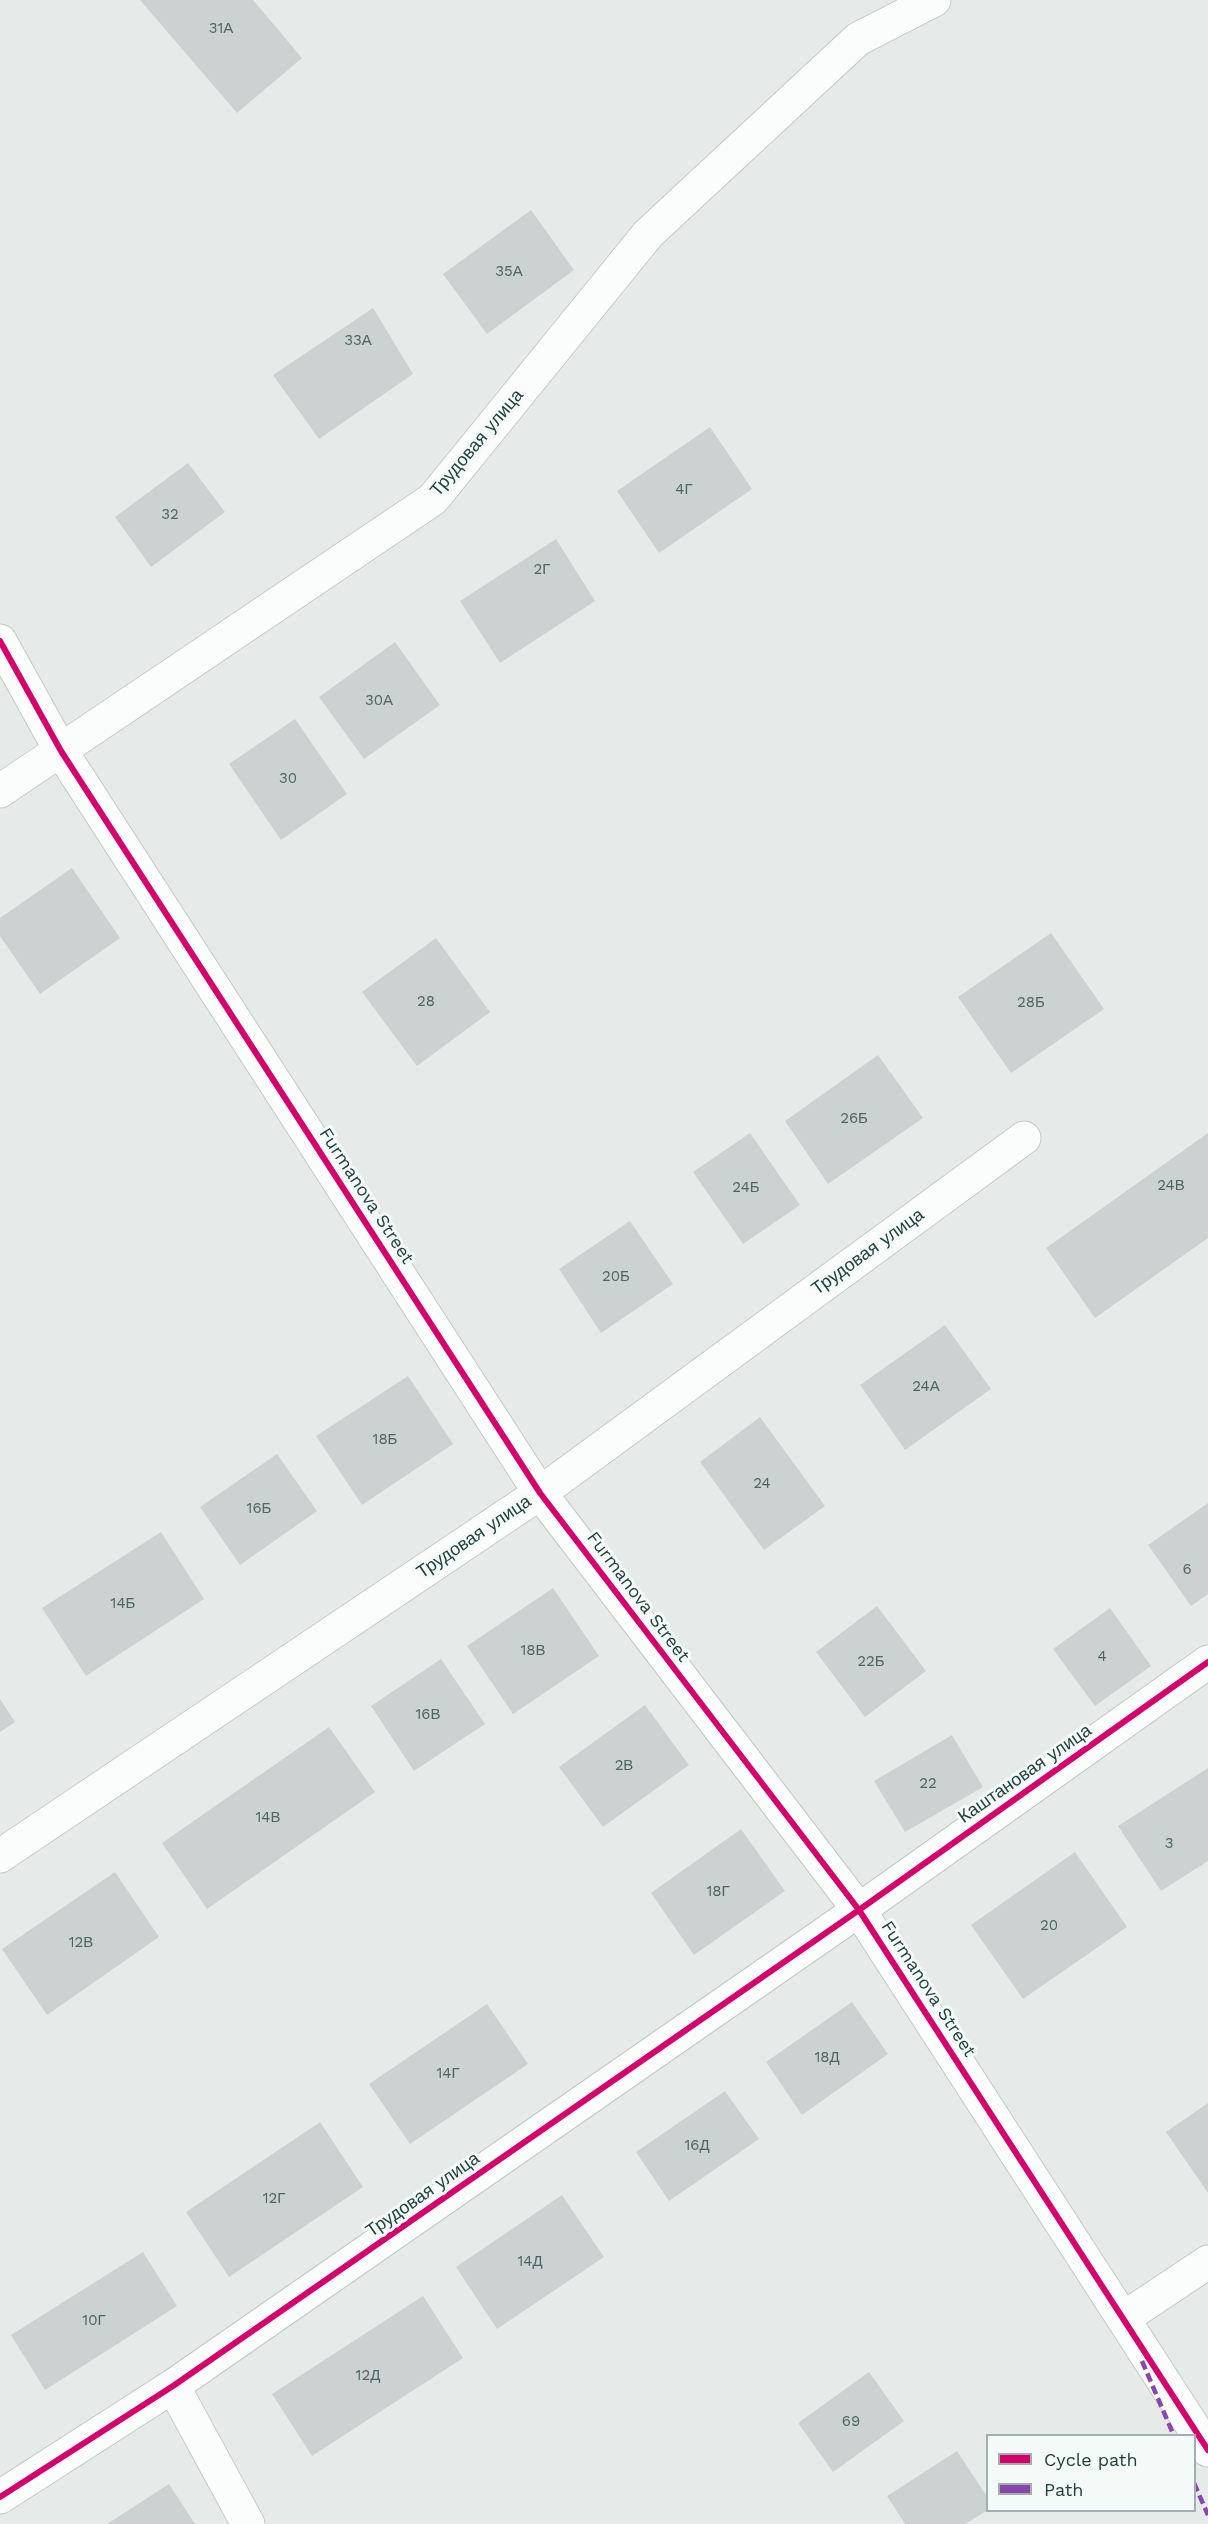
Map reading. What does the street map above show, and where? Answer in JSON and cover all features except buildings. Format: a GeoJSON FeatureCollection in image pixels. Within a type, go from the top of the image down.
{"type":"FeatureCollection","features":[{"type":"Feature","properties":{"kind":"street","name":"Трудовая улица"},"geometry":{"type":"LineString","coordinates":[[0,791],[433,499],[648,234],[858,39],[934,0]]}},
{"type":"Feature","properties":{"kind":"street","name":"Furmanova Street"},"geometry":{"type":"LineString","coordinates":[[0,640],[61,751],[540,1493],[859,1910],[1208,2450]]}},
{"type":"Feature","properties":{"kind":"street","name":"Трудовая улица"},"geometry":{"type":"LineString","coordinates":[[0,1856],[540,1493],[1024,1138]]}},
{"type":"Feature","properties":{"kind":"street","name":"Каштановая улица"},"geometry":{"type":"LineString","coordinates":[[859,1910],[1208,1662]]}},
{"type":"Feature","properties":{"kind":"street","name":"Трудовая улица"},"geometry":{"type":"LineString","coordinates":[[0,2498],[173,2386],[859,1910]]}},
{"type":"Feature","properties":{"kind":"street"},"geometry":{"type":"LineString","coordinates":[[1124,2318],[1208,2262]]}},
{"type":"Feature","properties":{"kind":"street"},"geometry":{"type":"LineString","coordinates":[[173,2386],[248,2524]]}},
{"type":"Feature","properties":{"kind":"marked path"},"geometry":{"type":"LineString","coordinates":[[1142,2361],[1173,2434]]}},
{"type":"Feature","properties":{"kind":"marked path"},"geometry":{"type":"LineString","coordinates":[[1196,2488],[1208,2515]]}},
{"type":"Feature","properties":{"kind":"cycle path"},"geometry":{"type":"LineString","coordinates":[[0,641],[61,751],[540,1493],[859,1910],[1208,2450]]}},
{"type":"Feature","properties":{"kind":"cycle path"},"geometry":{"type":"LineString","coordinates":[[0,2497],[173,2386],[859,1910],[1208,1662]]}}]}
